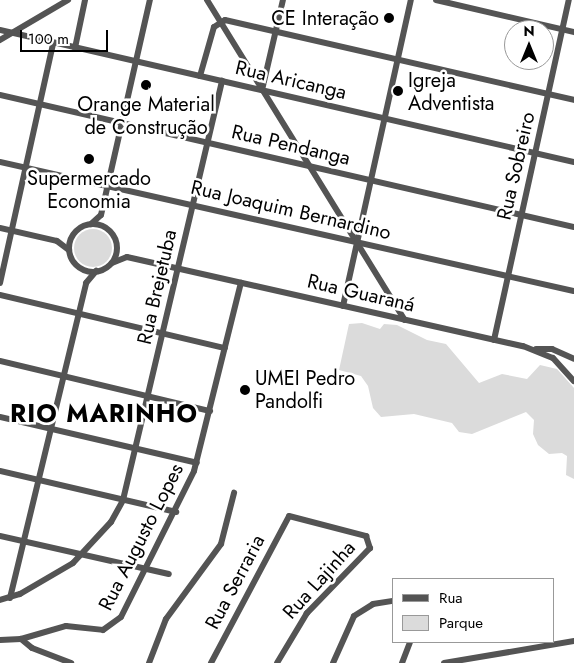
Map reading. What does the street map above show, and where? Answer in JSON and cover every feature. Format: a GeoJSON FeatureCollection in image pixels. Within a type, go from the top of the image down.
{"type":"FeatureCollection","features":[{"type":"Feature","properties":{"kind":"street"},"geometry":{"type":"LineString","coordinates":[[0,40],[68,0]]}},
{"type":"Feature","properties":{"kind":"street"},"geometry":{"type":"LineString","coordinates":[[75,48],[85,0]]}},
{"type":"Feature","properties":{"kind":"street"},"geometry":{"type":"LineString","coordinates":[[69,250],[72,238],[78,229],[98,220],[102,212],[150,0]]}},
{"type":"Feature","properties":{"kind":"street"},"geometry":{"type":"LineString","coordinates":[[207,0],[404,320]]}},
{"type":"Feature","properties":{"kind":"street"},"geometry":{"type":"LineString","coordinates":[[263,90],[283,0]]}},
{"type":"Feature","properties":{"kind":"street"},"geometry":{"type":"LineString","coordinates":[[342,306],[411,0]]}},
{"type":"Feature","properties":{"kind":"street"},"geometry":{"type":"LineString","coordinates":[[436,0],[574,32]]}},
{"type":"Feature","properties":{"kind":"street","name":"Rua Sobreiro"},"geometry":{"type":"LineString","coordinates":[[494,340],[569,0]]}},
{"type":"Feature","properties":{"kind":"street"},"geometry":{"type":"LineString","coordinates":[[220,21],[574,100]]}},
{"type":"Feature","properties":{"kind":"street"},"geometry":{"type":"LineString","coordinates":[[200,76],[214,27],[220,21]]}},
{"type":"Feature","properties":{"kind":"street","name":"Rua Aricanga"},"geometry":{"type":"LineString","coordinates":[[0,30],[53,44],[263,90],[574,162]]}},
{"type":"Feature","properties":{"kind":"street"},"geometry":{"type":"LineString","coordinates":[[0,283],[53,44]]}},
{"type":"Feature","properties":{"kind":"street","name":"Rua Brejetuba"},"geometry":{"type":"LineString","coordinates":[[0,600],[10,598],[42,582],[83,555],[111,522],[123,500],[138,447],[222,81]]}},
{"type":"Feature","properties":{"kind":"street","name":"Rua Pendanga"},"geometry":{"type":"LineString","coordinates":[[0,95],[574,227]]}},
{"type":"Feature","properties":{"kind":"street","name":"Rua Joaquim Bernardino"},"geometry":{"type":"LineString","coordinates":[[0,162],[109,184],[574,292]]}},
{"type":"Feature","properties":{"kind":"street"},"geometry":{"type":"LineString","coordinates":[[102,212],[106,228],[116,243],[130,258]]}},
{"type":"Feature","properties":{"kind":"street"},"geometry":{"type":"LineString","coordinates":[[90,224],[106,228]]}},
{"type":"Feature","properties":{"kind":"street"},"geometry":{"type":"LineString","coordinates":[[0,228],[57,241],[72,238]]}},
{"type":"Feature","properties":{"kind":"street"},"geometry":{"type":"LineString","coordinates":[[57,241],[69,250],[80,268],[86,283]]}},
{"type":"Feature","properties":{"kind":"street"},"geometry":{"type":"LineString","coordinates":[[10,598],[86,283],[96,271],[112,263],[116,243]]}},
{"type":"Feature","properties":{"kind":"street","name":"Rua Guaraná"},"geometry":{"type":"LineString","coordinates":[[112,263],[120,258],[130,258],[534,350],[553,358],[574,381]]}},
{"type":"Feature","properties":{"kind":"street"},"geometry":{"type":"LineString","coordinates":[[80,268],[96,271]]}},
{"type":"Feature","properties":{"kind":"street","name":"Rua Augusto Lopes"},"geometry":{"type":"LineString","coordinates":[[21,639],[66,626],[96,631],[110,628],[126,610],[176,512],[197,463],[241,283]]}},
{"type":"Feature","properties":{"kind":"street"},"geometry":{"type":"LineString","coordinates":[[0,295],[225,348]]}},
{"type":"Feature","properties":{"kind":"street"},"geometry":{"type":"LineString","coordinates":[[534,350],[552,349],[574,359]]}},
{"type":"Feature","properties":{"kind":"street"},"geometry":{"type":"LineString","coordinates":[[0,361],[210,411]]}},
{"type":"Feature","properties":{"kind":"street"},"geometry":{"type":"LineString","coordinates":[[0,417],[50,430],[138,447],[197,463]]}},
{"type":"Feature","properties":{"kind":"street"},"geometry":{"type":"LineString","coordinates":[[0,471],[176,512]]}},
{"type":"Feature","properties":{"kind":"street"},"geometry":{"type":"LineString","coordinates":[[149,663],[166,620],[221,544],[234,492]]}},
{"type":"Feature","properties":{"kind":"street","name":"Rua Serraria"},"geometry":{"type":"LineString","coordinates":[[211,663],[289,516]]}},
{"type":"Feature","properties":{"kind":"street","name":"Rua Lajinha"},"geometry":{"type":"LineString","coordinates":[[277,663],[307,613],[367,552],[370,543],[361,533],[289,516]]}},
{"type":"Feature","properties":{"kind":"street"},"geometry":{"type":"LineString","coordinates":[[0,536],[169,574]]}},
{"type":"Feature","properties":{"kind":"street"},"geometry":{"type":"LineString","coordinates":[[333,663],[349,623],[359,611],[373,604],[392,602]]}},
{"type":"Feature","properties":{"kind":"street"},"geometry":{"type":"LineString","coordinates":[[0,640],[21,639],[32,648],[71,663]]}},
{"type":"Feature","properties":{"kind":"street"},"geometry":{"type":"LineString","coordinates":[[444,663],[459,662],[574,641]]}},
{"type":"Feature","properties":{"kind":"street"},"geometry":{"type":"LineString","coordinates":[[402,663],[410,643]]}},
{"type":"Feature","properties":{"kind":"green space"},"geometry":{"type":"Polygon","coordinates":[[[93,229],[106,235],[112,248],[106,261],[93,267],[80,261],[74,248],[80,235],[93,229]]]}},
{"type":"Feature","properties":{"kind":"green space"},"geometry":{"type":"Polygon","coordinates":[[[362,323],[380,329],[384,324],[397,325],[427,340],[446,344],[479,383],[502,374],[527,379],[540,365],[557,369],[574,388],[574,479],[566,475],[567,456],[562,453],[549,454],[538,445],[533,434],[534,420],[526,412],[472,434],[459,432],[452,423],[414,414],[381,417],[373,408],[368,386],[361,376],[339,370],[349,324],[362,323]]]}},
{"type":"Feature","properties":{"kind":"place","name":"CE Interação"},"geometry":{"type":"Point","coordinates":[389,18]}},
{"type":"Feature","properties":{"kind":"place","name":"Orange Material de Construção"},"geometry":{"type":"Point","coordinates":[146,85]}},
{"type":"Feature","properties":{"kind":"place","name":"Igreja Adventista"},"geometry":{"type":"Point","coordinates":[398,91]}},
{"type":"Feature","properties":{"kind":"place","name":"Supermercado Economia"},"geometry":{"type":"Point","coordinates":[89,159]}},
{"type":"Feature","properties":{"kind":"place","name":"UMEI Pedro Pandolfi"},"geometry":{"type":"Point","coordinates":[245,390]}},
{"type":"Feature","properties":{"kind":"district","name":"RIO MARINHO"},"geometry":{"type":"Point","coordinates":[104,413]}}]}
